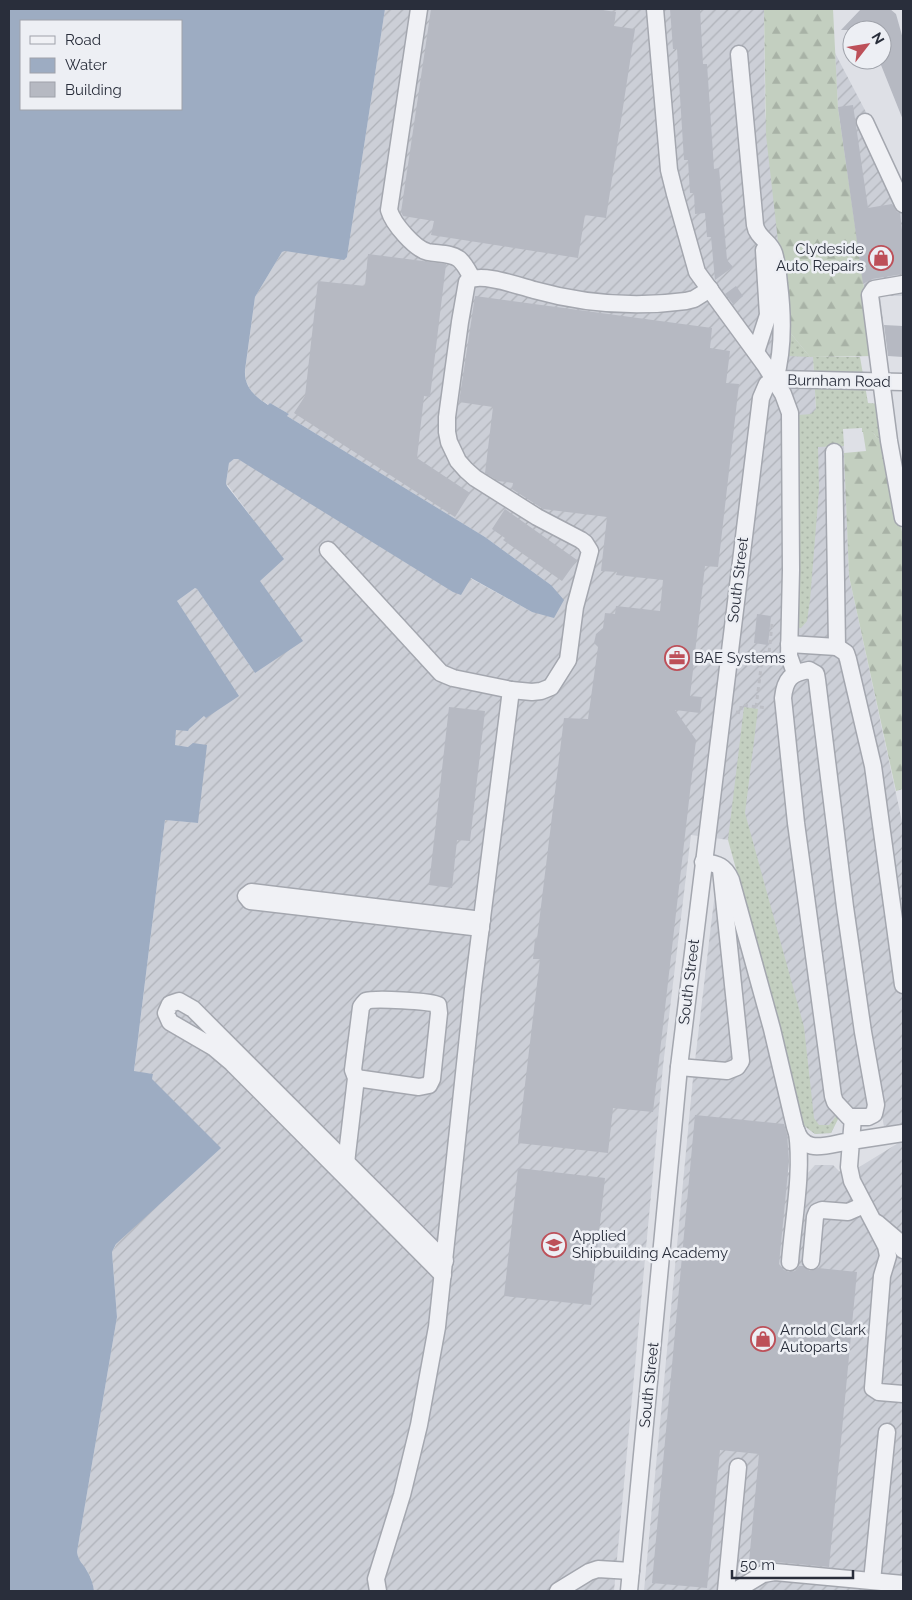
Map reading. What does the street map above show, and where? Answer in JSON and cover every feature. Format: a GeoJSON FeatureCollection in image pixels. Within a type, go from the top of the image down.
{"type":"FeatureCollection","features":[{"type":"Feature","properties":{"kind":"street"},"geometry":{"type":"LineString","coordinates":[[419,9],[389,210],[392,219],[416,246],[428,252],[455,256],[464,264],[472,278]]}},
{"type":"Feature","properties":{"kind":"street"},"geometry":{"type":"LineString","coordinates":[[655,9],[671,180],[698,272],[774,380],[788,404],[792,422],[789,644],[790,660],[795,673]]}},
{"type":"Feature","properties":{"kind":"street"},"geometry":{"type":"LineString","coordinates":[[739,54],[755,225],[757,232],[762,238],[766,275],[768,315],[756,352]]}},
{"type":"Feature","properties":{"kind":"street"},"geometry":{"type":"LineString","coordinates":[[865,122],[903,204]]}},
{"type":"Feature","properties":{"kind":"street","name":"South Street"},"geometry":{"type":"LineString","coordinates":[[629,1591],[679,1067],[703,862],[760,405],[764,388],[774,380],[781,355],[781,298],[775,255],[770,245],[762,238]]}},
{"type":"Feature","properties":{"kind":"street"},"geometry":{"type":"LineString","coordinates":[[328,550],[440,673],[453,678],[511,690],[532,692],[547,690],[554,684],[569,656],[575,606],[590,551],[582,540],[537,517],[476,478],[458,461],[453,452],[447,432],[447,417],[468,282],[472,278],[500,281],[566,297],[628,306],[686,301],[694,299],[710,289]]}},
{"type":"Feature","properties":{"kind":"street"},"geometry":{"type":"LineString","coordinates":[[903,284],[874,289],[870,295],[889,441],[903,518]]}},
{"type":"Feature","properties":{"kind":"street","name":"Burnham Road"},"geometry":{"type":"LineString","coordinates":[[774,380],[903,382]]}},
{"type":"Feature","properties":{"kind":"street"},"geometry":{"type":"LineString","coordinates":[[834,452],[837,647]]}},
{"type":"Feature","properties":{"kind":"street"},"geometry":{"type":"LineString","coordinates":[[789,644],[837,647],[846,653],[873,766],[903,985]]}},
{"type":"Feature","properties":{"kind":"street"},"geometry":{"type":"LineString","coordinates":[[809,670],[814,672],[818,680],[845,907],[863,1032],[876,1105],[874,1114],[868,1117],[853,1118],[846,1115],[835,1102],[833,1096],[801,865],[783,706],[786,684],[795,673],[809,670]]}},
{"type":"Feature","properties":{"kind":"street"},"geometry":{"type":"LineString","coordinates":[[378,1591],[376,1579],[402,1495],[433,1356],[481,924],[511,690]]}},
{"type":"Feature","properties":{"kind":"street"},"geometry":{"type":"LineString","coordinates":[[703,862],[720,865],[728,873],[734,890],[772,1029],[797,1132],[799,1151],[798,1173],[790,1262]]}},
{"type":"Feature","properties":{"kind":"street"},"geometry":{"type":"LineString","coordinates":[[679,1067],[727,1071],[736,1067],[741,1061],[720,865]]}},
{"type":"Feature","properties":{"kind":"street"},"geometry":{"type":"LineString","coordinates":[[251,892],[481,924],[250,901],[246,896],[251,892]]}},
{"type":"Feature","properties":{"kind":"street"},"geometry":{"type":"LineString","coordinates":[[346,1163],[356,1078],[353,1070],[360,1010],[363,1004],[367,1001],[377,1000],[428,1002],[438,1005],[439,1012],[432,1079],[429,1085],[420,1087],[356,1078]]}},
{"type":"Feature","properties":{"kind":"street"},"geometry":{"type":"LineString","coordinates":[[179,1001],[193,1009],[346,1163],[444,1268],[232,1063],[213,1047],[170,1022],[166,1013],[170,1004],[179,1001]]}},
{"type":"Feature","properties":{"kind":"street"},"geometry":{"type":"LineString","coordinates":[[853,1118],[850,1174],[886,1246],[888,1256],[882,1276],[873,1388],[879,1392],[903,1394]]}},
{"type":"Feature","properties":{"kind":"street"},"geometry":{"type":"LineString","coordinates":[[797,1132],[804,1144],[809,1146],[903,1133]]}},
{"type":"Feature","properties":{"kind":"street"},"geometry":{"type":"LineString","coordinates":[[811,1261],[815,1217],[822,1210],[868,1212],[897,1240],[903,1250]]}},
{"type":"Feature","properties":{"kind":"street"},"geometry":{"type":"LineString","coordinates":[[872,1581],[887,1432]]}},
{"type":"Feature","properties":{"kind":"street"},"geometry":{"type":"LineString","coordinates":[[726,1591],[738,1467]]}},
{"type":"Feature","properties":{"kind":"street"},"geometry":{"type":"LineString","coordinates":[[558,1591],[598,1569],[631,1571]]}},
{"type":"Feature","properties":{"kind":"street"},"geometry":{"type":"LineString","coordinates":[[735,1591],[769,1572],[903,1584]]}},
{"type":"Feature","properties":{"kind":"path"},"geometry":{"type":"LineString","coordinates":[[756,707],[763,652],[769,653]]}},
{"type":"Feature","properties":{"kind":"path"},"geometry":{"type":"LineString","coordinates":[[744,705],[763,708]]}},
{"type":"Feature","properties":{"kind":"shaded area","name":"BAE Systems"},"geometry":{"type":"Polygon","coordinates":[[[385,9],[764,9],[765,112],[790,333],[810,357],[813,357],[818,446],[844,446],[849,576],[903,826],[903,1591],[644,1591],[693,1078],[714,901],[717,896],[729,894],[773,1062],[791,1141],[788,1172],[807,1174],[815,1165],[833,1165],[839,1171],[856,1169],[900,1142],[898,1125],[884,1127],[881,1110],[837,1116],[838,1119],[831,1133],[815,1134],[802,1124],[787,1054],[729,840],[691,835],[663,1066],[614,1591],[94,1591],[91,1578],[79,1561],[77,1552],[117,1317],[112,1252],[116,1245],[153,1074],[134,1072],[165,820],[198,823],[189,747],[174,745],[176,730],[189,729],[204,716],[177,601],[195,588],[197,589],[255,673],[259,580],[250,515],[226,483],[229,463],[234,459],[238,459],[470,578],[532,612],[551,585],[485,537],[287,416],[289,414],[258,398],[251,391],[246,381],[245,371],[255,297],[282,252],[347,257],[385,9]]]}},
{"type":"Feature","properties":{"kind":"shaded area"},"geometry":{"type":"Polygon","coordinates":[[[835,53],[842,70],[844,70],[867,114],[903,191],[903,296],[880,296],[887,356],[874,356],[838,107],[835,53]]]}},
{"type":"Feature","properties":{"kind":"green space"},"geometry":{"type":"Polygon","coordinates":[[[764,9],[833,9],[838,108],[874,356],[810,357],[788,330],[766,135],[764,9]]]}},
{"type":"Feature","properties":{"kind":"green space"},"geometry":{"type":"Polygon","coordinates":[[[788,330],[810,357],[788,356],[788,330]]]}},
{"type":"Feature","properties":{"kind":"green space"},"geometry":{"type":"Polygon","coordinates":[[[813,357],[860,357],[868,403],[881,404],[885,441],[876,437],[873,432],[862,432],[862,428],[843,429],[844,446],[818,447],[819,490],[810,600],[807,621],[801,628],[797,628],[799,415],[811,414],[816,409],[813,357]]]}},
{"type":"Feature","properties":{"kind":"green space"},"geometry":{"type":"Polygon","coordinates":[[[863,432],[873,432],[876,437],[885,441],[903,537],[903,789],[896,791],[849,576],[844,453],[866,451],[863,432]]]}},
{"type":"Feature","properties":{"kind":"green space"},"geometry":{"type":"Polygon","coordinates":[[[744,707],[758,709],[745,813],[804,1027],[814,1118],[819,1125],[829,1125],[837,1115],[838,1119],[831,1133],[815,1134],[802,1124],[787,1054],[728,840],[744,707]]]}},
{"type":"Feature","properties":{"kind":"water"},"geometry":{"type":"Polygon","coordinates":[[[9,9],[385,9],[347,257],[344,260],[282,252],[255,297],[245,370],[246,382],[251,391],[268,405],[270,403],[289,414],[287,416],[485,537],[551,585],[564,600],[554,618],[532,612],[471,578],[461,595],[453,592],[238,459],[234,459],[229,463],[227,486],[284,559],[260,581],[303,641],[255,673],[197,589],[195,588],[177,601],[239,696],[206,718],[204,716],[188,731],[176,730],[175,745],[188,747],[193,743],[207,745],[198,823],[165,820],[134,1071],[153,1074],[152,1079],[221,1148],[116,1244],[112,1252],[117,1317],[77,1552],[80,1561],[91,1578],[94,1591],[9,1591],[9,9]]]}},
{"type":"Feature","properties":{"kind":"building"},"geometry":{"type":"Polygon","coordinates":[[[431,9],[596,9],[616,12],[614,26],[635,29],[606,218],[585,215],[578,258],[431,235],[434,221],[403,216],[401,212],[431,9]]]}},
{"type":"Feature","properties":{"kind":"building"},"geometry":{"type":"Polygon","coordinates":[[[670,9],[700,9],[703,64],[707,64],[714,169],[719,168],[727,260],[733,267],[715,280],[711,237],[707,237],[705,213],[695,214],[694,193],[690,193],[688,160],[684,160],[677,49],[673,49],[670,9]]]}},
{"type":"Feature","properties":{"kind":"building"},"geometry":{"type":"Polygon","coordinates":[[[861,9],[890,9],[896,14],[903,39],[903,120],[883,70],[892,70],[892,20],[851,20],[861,9]]]}},
{"type":"Feature","properties":{"kind":"building","name":"Clydeside Auto Repairs"},"geometry":{"type":"Polygon","coordinates":[[[853,105],[868,208],[892,204],[897,212],[900,213],[903,238],[903,274],[872,279],[863,284],[838,107],[853,105]]]}},
{"type":"Feature","properties":{"kind":"building"},"geometry":{"type":"Polygon","coordinates":[[[368,254],[446,264],[430,397],[424,396],[417,458],[470,493],[455,517],[294,413],[305,396],[318,281],[365,286],[368,254]]]}},
{"type":"Feature","properties":{"kind":"building"},"geometry":{"type":"Polygon","coordinates":[[[736,286],[743,296],[733,304],[725,294],[736,286]]]}},
{"type":"Feature","properties":{"kind":"building"},"geometry":{"type":"Polygon","coordinates":[[[475,296],[712,328],[710,348],[730,351],[726,383],[739,384],[718,567],[705,566],[690,696],[702,697],[700,713],[675,710],[696,740],[653,1112],[613,1108],[608,1153],[518,1143],[540,959],[533,959],[564,718],[588,719],[598,647],[594,643],[596,634],[603,628],[605,613],[615,614],[616,606],[660,611],[663,580],[616,575],[617,572],[601,571],[607,517],[543,509],[512,489],[513,483],[498,481],[485,473],[493,407],[459,402],[475,296]]]}},
{"type":"Feature","properties":{"kind":"building"},"geometry":{"type":"Polygon","coordinates":[[[884,325],[903,326],[903,357],[888,356],[884,325]]]}},
{"type":"Feature","properties":{"kind":"building"},"geometry":{"type":"Polygon","coordinates":[[[505,509],[577,560],[562,581],[503,540],[505,538],[492,529],[505,509]]]}},
{"type":"Feature","properties":{"kind":"building"},"geometry":{"type":"Polygon","coordinates":[[[757,614],[771,616],[768,645],[754,643],[757,614]]]}},
{"type":"Feature","properties":{"kind":"building"},"geometry":{"type":"Polygon","coordinates":[[[449,707],[485,711],[470,841],[457,840],[452,888],[429,885],[449,707]]]}},
{"type":"Feature","properties":{"kind":"building","name":"Arnold Clark Autoparts"},"geometry":{"type":"Polygon","coordinates":[[[695,1115],[784,1124],[787,1134],[789,1161],[779,1264],[784,1270],[789,1272],[795,1271],[799,1266],[803,1266],[810,1271],[818,1268],[857,1272],[829,1567],[776,1562],[749,1562],[759,1454],[720,1450],[707,1588],[652,1583],[695,1115]]]}},
{"type":"Feature","properties":{"kind":"building","name":"Applied Shipbuilding Academy"},"geometry":{"type":"Polygon","coordinates":[[[518,1168],[605,1178],[591,1305],[504,1296],[518,1168]]]}},
{"type":"Feature","properties":{"kind":"place","name":"Clydeside Auto Repairs"},"geometry":{"type":"Point","coordinates":[881,258]}},
{"type":"Feature","properties":{"kind":"place","name":"BAE Systems"},"geometry":{"type":"Point","coordinates":[677,658]}},
{"type":"Feature","properties":{"kind":"place","name":"Applied Shipbuilding Academy"},"geometry":{"type":"Point","coordinates":[554,1245]}},
{"type":"Feature","properties":{"kind":"place","name":"Arnold Clark Autoparts"},"geometry":{"type":"Point","coordinates":[763,1339]}}]}
